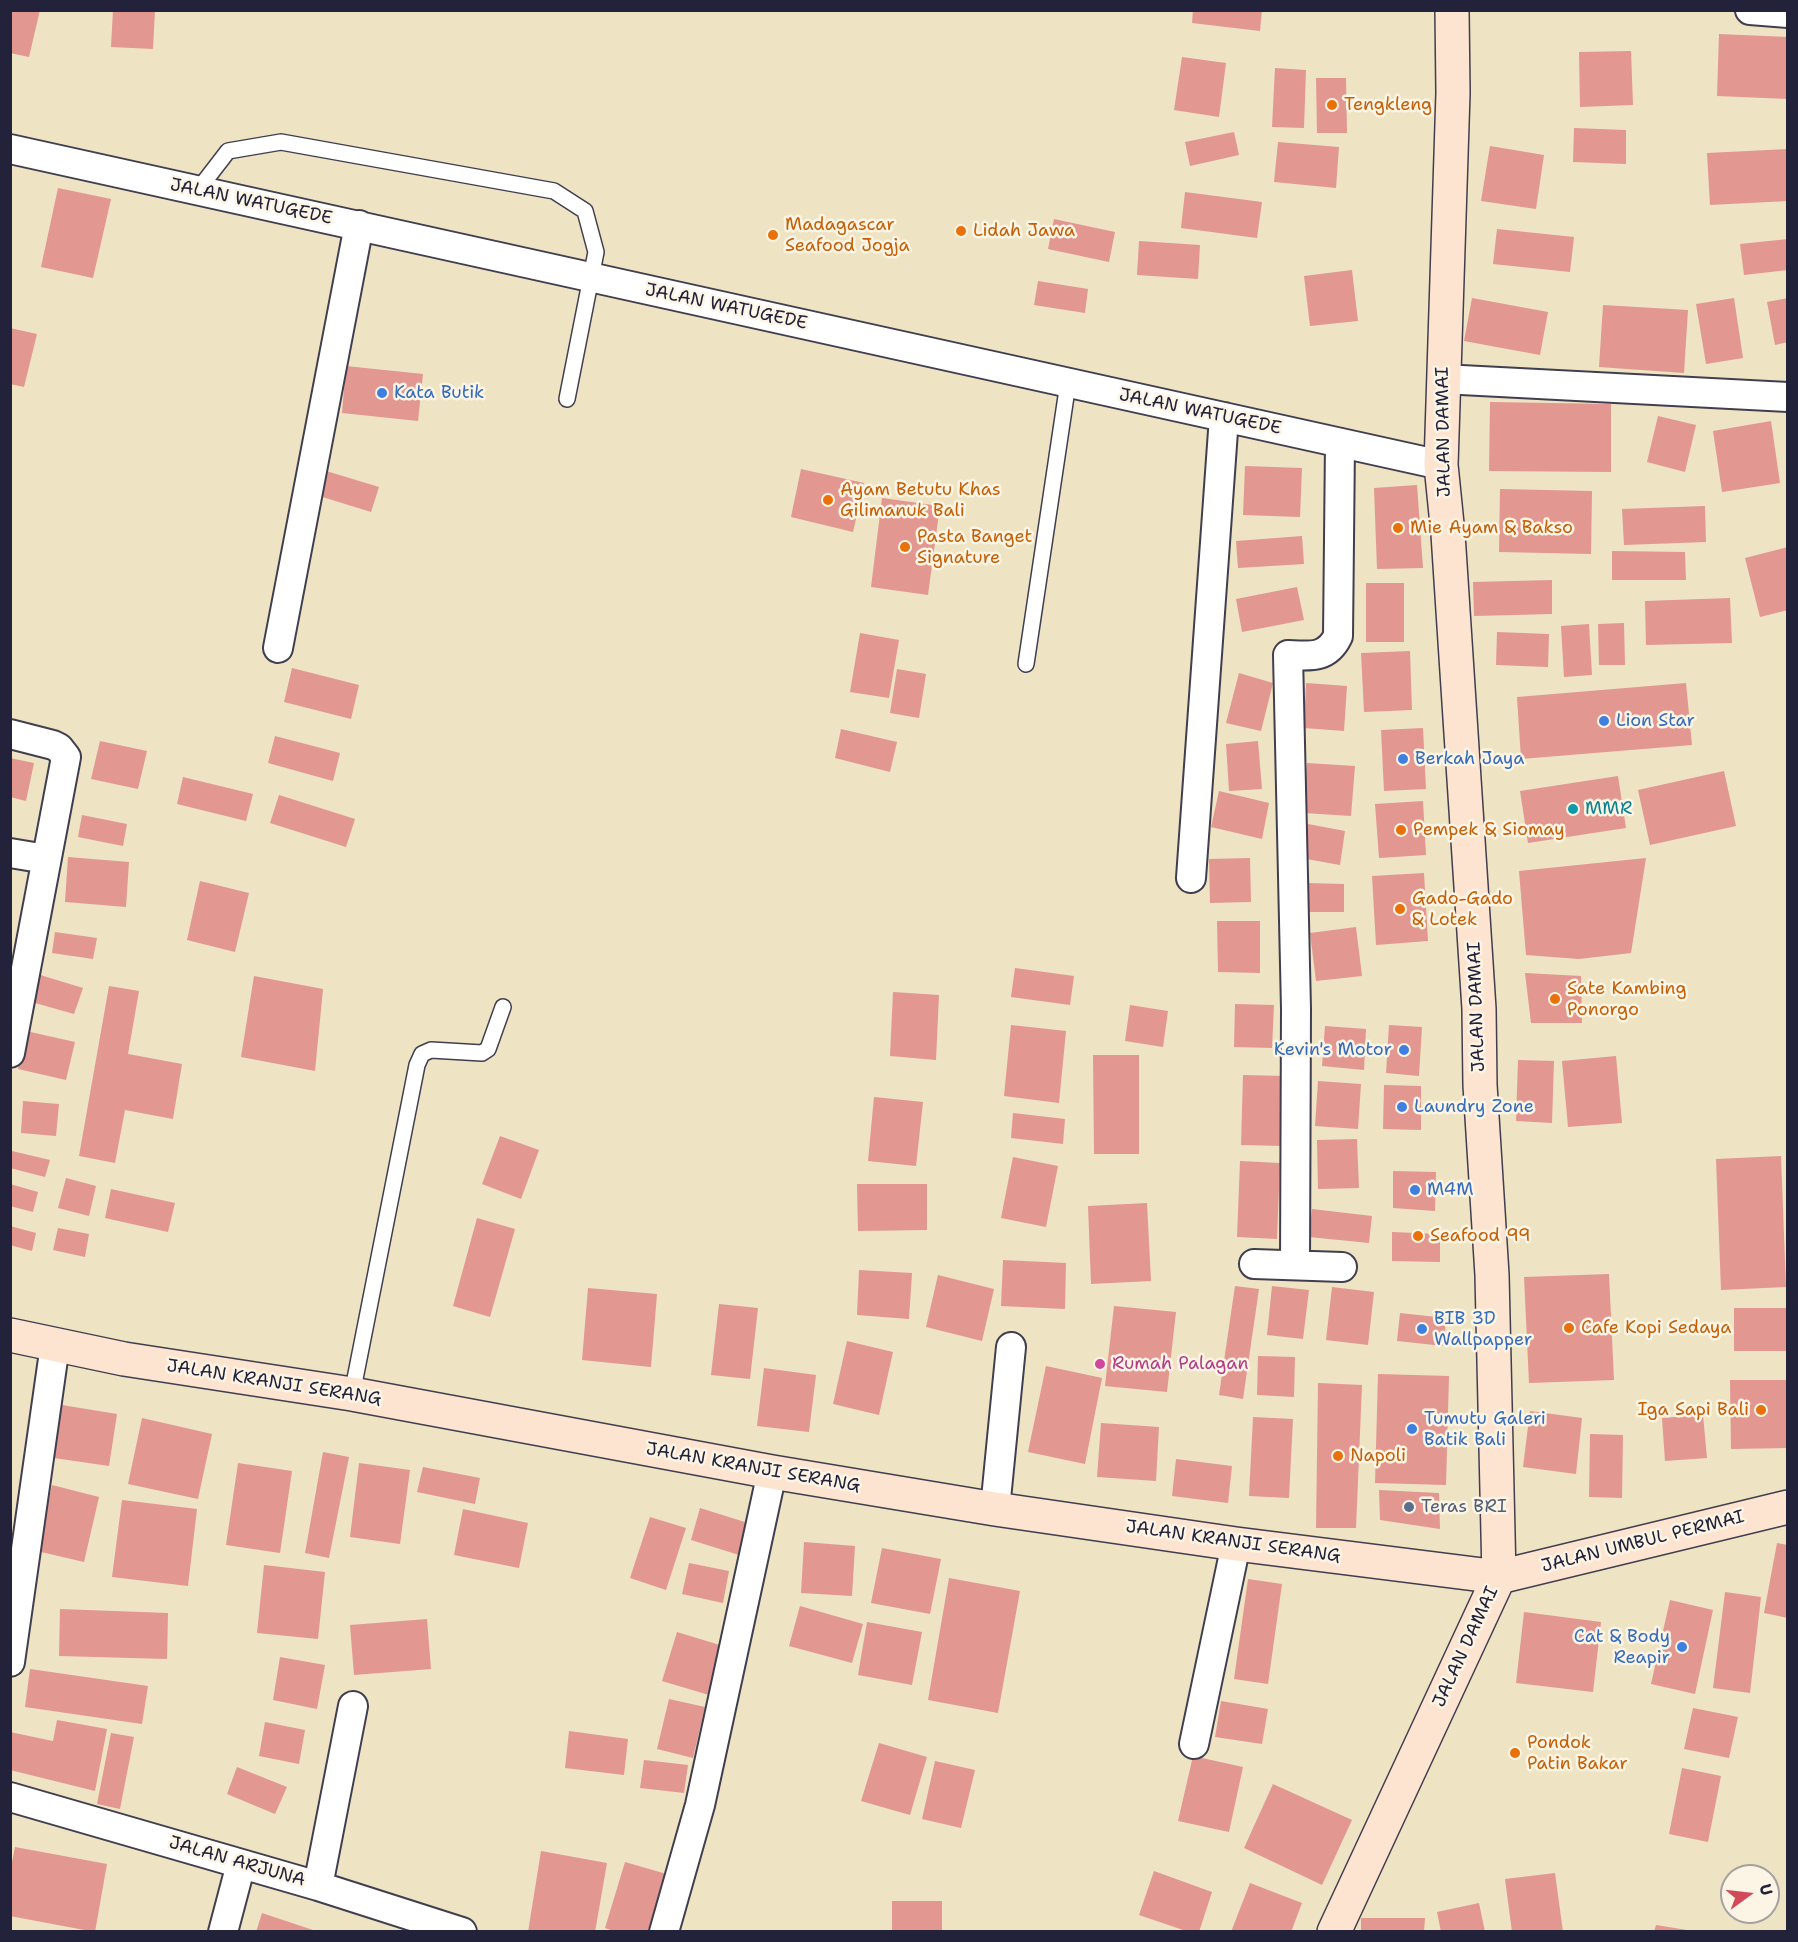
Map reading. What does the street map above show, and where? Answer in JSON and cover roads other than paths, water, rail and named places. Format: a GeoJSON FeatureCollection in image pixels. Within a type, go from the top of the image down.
{"type":"FeatureCollection","features":[{"type":"Feature","properties":{"kind":"main road","name":"JALAN DAMAI"},"geometry":{"type":"LineString","coordinates":[[1334,1932],[1499,1577],[1492,1275],[1479,1085],[1479,1009],[1448,534],[1441,465],[1453,93],[1452,10]]}},
{"type":"Feature","properties":{"kind":"main road","name":"JALAN KRANJI SERANG"},"geometry":{"type":"LineString","coordinates":[[10,1335],[124,1359],[352,1394],[772,1472],[994,1509],[1236,1544],[1499,1577]]}},
{"type":"Feature","properties":{"kind":"main road","name":"JALAN UMBUL PERMAI"},"geometry":{"type":"LineString","coordinates":[[1499,1577],[1788,1507]]}},
{"type":"Feature","properties":{"kind":"street"},"geometry":{"type":"LineString","coordinates":[[1750,10],[1788,13]]}},
{"type":"Feature","properties":{"kind":"street","name":"JALAN WATUGEDE"},"geometry":{"type":"LineString","coordinates":[[10,149],[1441,465]]}},
{"type":"Feature","properties":{"kind":"street"},"geometry":{"type":"LineString","coordinates":[[278,648],[359,225]]}},
{"type":"Feature","properties":{"kind":"street"},"geometry":{"type":"LineString","coordinates":[[1442,379],[1788,398]]}},
{"type":"Feature","properties":{"kind":"street"},"geometry":{"type":"LineString","coordinates":[[1191,878],[1224,417]]}},
{"type":"Feature","properties":{"kind":"street"},"geometry":{"type":"LineString","coordinates":[[1295,1265],[1296,1009],[1288,655],[1316,656],[1326,653],[1338,636],[1340,443]]}},
{"type":"Feature","properties":{"kind":"street"},"geometry":{"type":"LineString","coordinates":[[10,735],[53,745],[65,753],[10,1053]]}},
{"type":"Feature","properties":{"kind":"street"},"geometry":{"type":"LineString","coordinates":[[10,853],[46,859]]}},
{"type":"Feature","properties":{"kind":"street"},"geometry":{"type":"LineString","coordinates":[[1254,1264],[1342,1267]]}},
{"type":"Feature","properties":{"kind":"street"},"geometry":{"type":"LineString","coordinates":[[10,1662],[55,1345]]}},
{"type":"Feature","properties":{"kind":"street"},"geometry":{"type":"LineString","coordinates":[[994,1509],[1011,1347]]}},
{"type":"Feature","properties":{"kind":"street"},"geometry":{"type":"LineString","coordinates":[[664,1932],[700,1805],[772,1472]]}},
{"type":"Feature","properties":{"kind":"street"},"geometry":{"type":"LineString","coordinates":[[1194,1744],[1236,1544]]}},
{"type":"Feature","properties":{"kind":"street"},"geometry":{"type":"LineString","coordinates":[[318,1886],[353,1706]]}},
{"type":"Feature","properties":{"kind":"street","name":"JALAN ARJUNA"},"geometry":{"type":"LineString","coordinates":[[10,1797],[318,1886],[462,1932]]}},
{"type":"Feature","properties":{"kind":"street"},"geometry":{"type":"LineString","coordinates":[[223,1932],[241,1864]]}},
{"type":"Feature","properties":{"kind":"lane"},"geometry":{"type":"LineString","coordinates":[[198,190],[228,151],[281,142],[554,191],[585,211],[596,252],[567,399]]}},
{"type":"Feature","properties":{"kind":"lane"},"geometry":{"type":"LineString","coordinates":[[1026,664],[1068,383]]}},
{"type":"Feature","properties":{"kind":"lane"},"geometry":{"type":"LineString","coordinates":[[352,1394],[417,1065],[423,1054],[431,1050],[482,1053],[488,1049],[503,1007]]}},
{"type":"Feature","properties":{"kind":"place","name":"Tengkleng"},"geometry":{"type":"Point","coordinates":[1332,105]}},
{"type":"Feature","properties":{"kind":"place","name":"Lidah Jawa"},"geometry":{"type":"Point","coordinates":[961,231]}},
{"type":"Feature","properties":{"kind":"place","name":"Madagascar Seafood Jogja"},"geometry":{"type":"Point","coordinates":[773,235]}},
{"type":"Feature","properties":{"kind":"place","name":"Kata Butik"},"geometry":{"type":"Point","coordinates":[382,393]}},
{"type":"Feature","properties":{"kind":"place","name":"Ayam Betutu Khas Gilimanuk Bali"},"geometry":{"type":"Point","coordinates":[828,500]}},
{"type":"Feature","properties":{"kind":"place","name":"Mie Ayam & Bakso"},"geometry":{"type":"Point","coordinates":[1398,528]}},
{"type":"Feature","properties":{"kind":"place","name":"Pasta Banget Signature"},"geometry":{"type":"Point","coordinates":[905,547]}},
{"type":"Feature","properties":{"kind":"place","name":"Lion Star"},"geometry":{"type":"Point","coordinates":[1604,721]}},
{"type":"Feature","properties":{"kind":"place","name":"Berkah Jaya"},"geometry":{"type":"Point","coordinates":[1403,759]}},
{"type":"Feature","properties":{"kind":"place","name":"MMR"},"geometry":{"type":"Point","coordinates":[1573,809]}},
{"type":"Feature","properties":{"kind":"place","name":"Pempek & Siomay"},"geometry":{"type":"Point","coordinates":[1401,830]}},
{"type":"Feature","properties":{"kind":"place","name":"Gado-Gado & Lotek"},"geometry":{"type":"Point","coordinates":[1400,909]}},
{"type":"Feature","properties":{"kind":"place","name":"Sate Kambing Ponorgo"},"geometry":{"type":"Point","coordinates":[1555,999]}},
{"type":"Feature","properties":{"kind":"place","name":"Kevin's Motor"},"geometry":{"type":"Point","coordinates":[1404,1050]}},
{"type":"Feature","properties":{"kind":"place","name":"Laundry Zone"},"geometry":{"type":"Point","coordinates":[1402,1107]}},
{"type":"Feature","properties":{"kind":"place","name":"M4M"},"geometry":{"type":"Point","coordinates":[1415,1190]}},
{"type":"Feature","properties":{"kind":"place","name":"Seafood 99"},"geometry":{"type":"Point","coordinates":[1418,1236]}},
{"type":"Feature","properties":{"kind":"place","name":"Cafe Kopi Sedaya"},"geometry":{"type":"Point","coordinates":[1569,1328]}},
{"type":"Feature","properties":{"kind":"place","name":"BIB 3D Wallpapper"},"geometry":{"type":"Point","coordinates":[1422,1329]}},
{"type":"Feature","properties":{"kind":"place","name":"Rumah Palagan"},"geometry":{"type":"Point","coordinates":[1100,1364]}},
{"type":"Feature","properties":{"kind":"place","name":"Iga Sapi Bali"},"geometry":{"type":"Point","coordinates":[1761,1410]}},
{"type":"Feature","properties":{"kind":"place","name":"Tumutu Galeri Batik Bali"},"geometry":{"type":"Point","coordinates":[1412,1429]}},
{"type":"Feature","properties":{"kind":"place","name":"Napoli"},"geometry":{"type":"Point","coordinates":[1338,1456]}},
{"type":"Feature","properties":{"kind":"place","name":"Teras BRI"},"geometry":{"type":"Point","coordinates":[1409,1507]}},
{"type":"Feature","properties":{"kind":"place","name":"Cat & Body Reapir"},"geometry":{"type":"Point","coordinates":[1682,1647]}},
{"type":"Feature","properties":{"kind":"place","name":"Pondok Patin Bakar"},"geometry":{"type":"Point","coordinates":[1515,1753]}}]}
